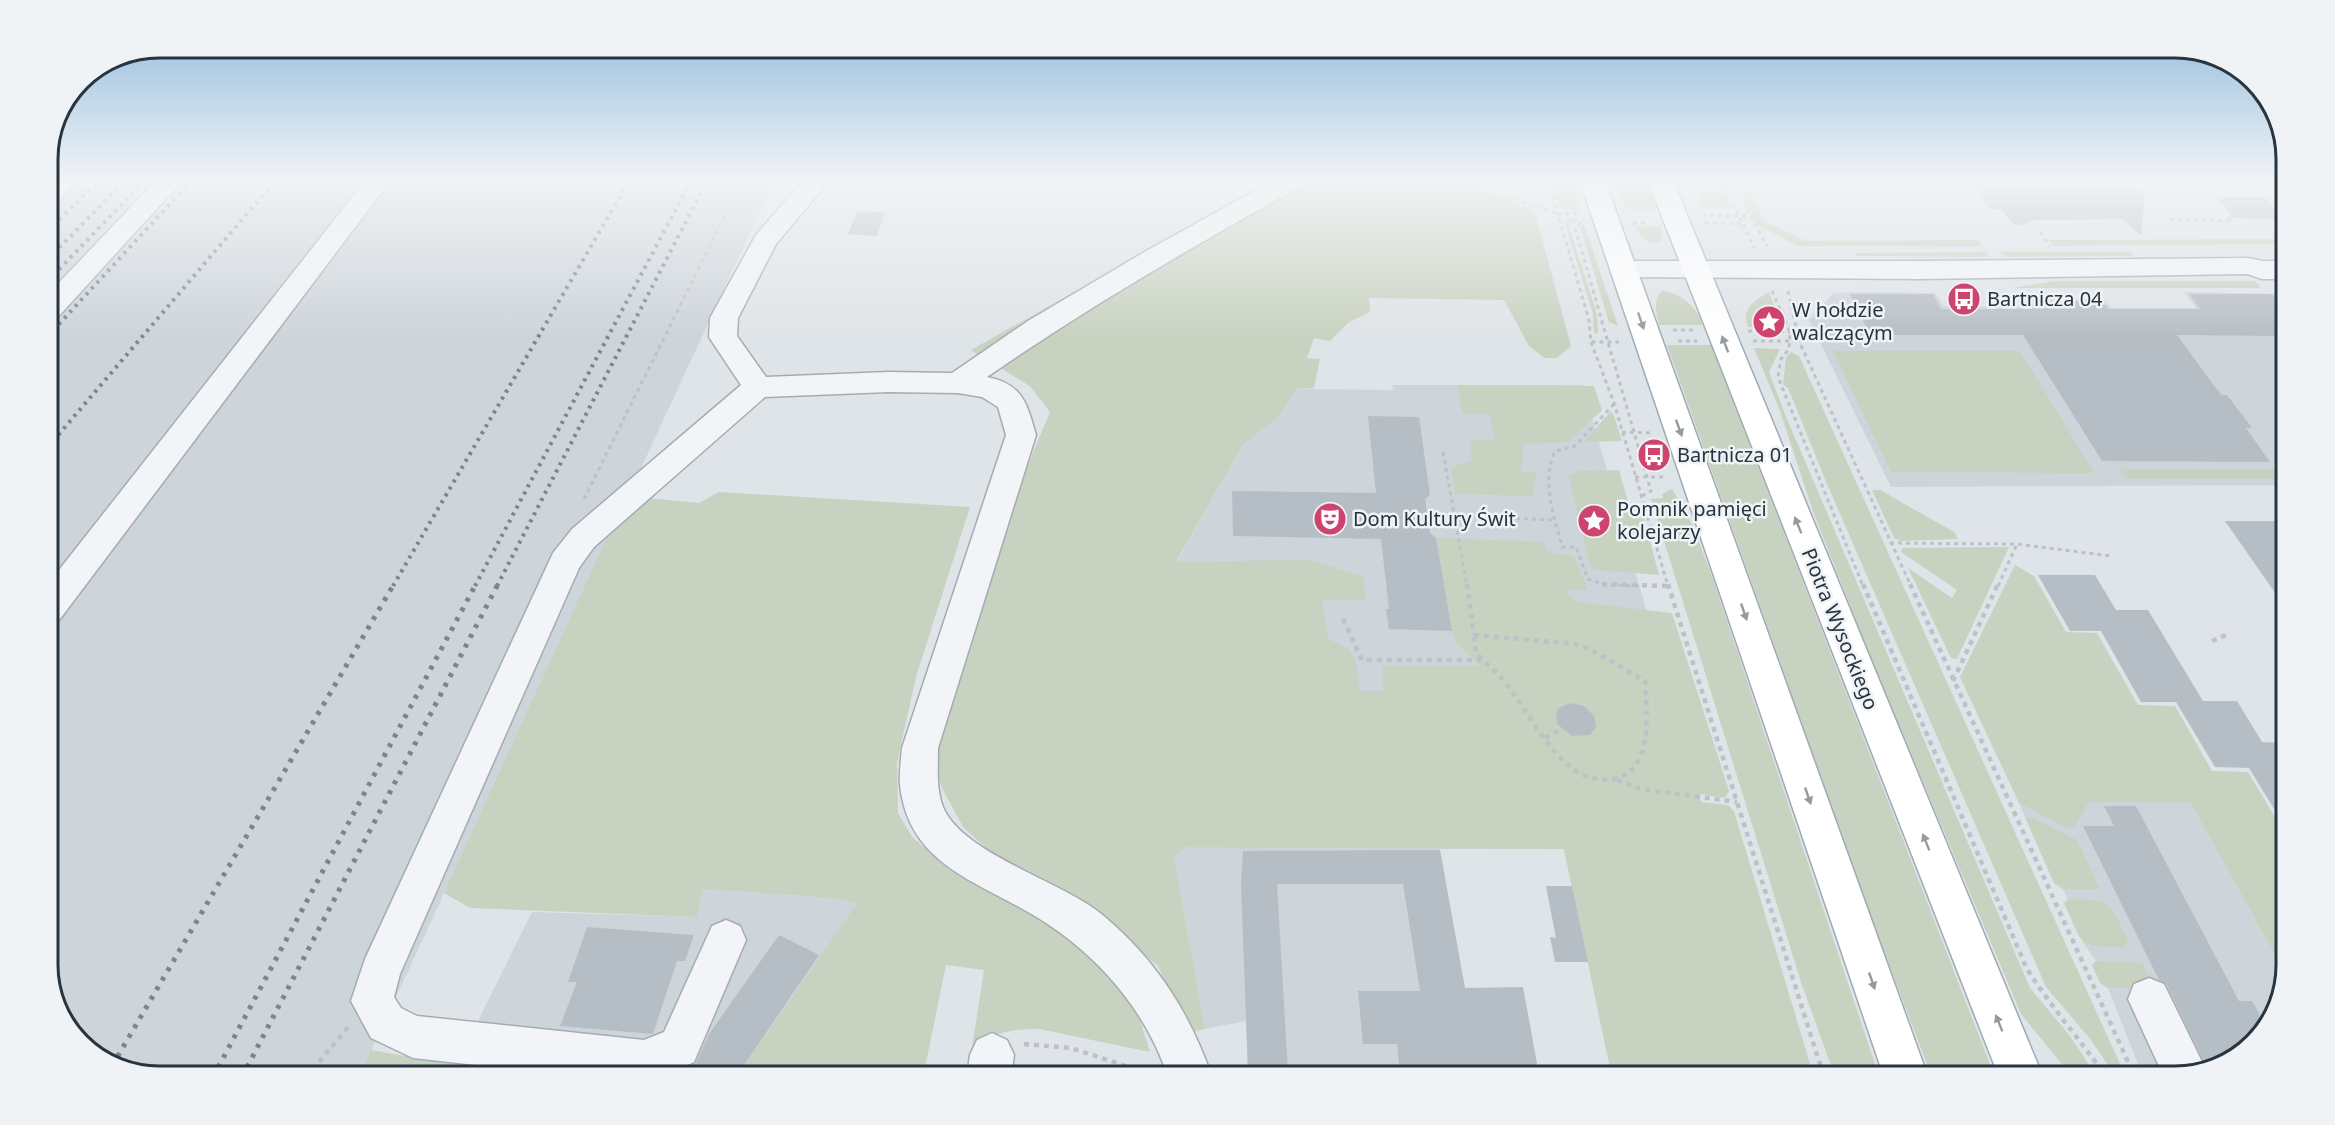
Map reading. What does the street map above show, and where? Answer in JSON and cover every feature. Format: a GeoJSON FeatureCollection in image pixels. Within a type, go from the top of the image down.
{"type":"FeatureCollection","features":[{"type":"Feature","properties":{"kind":"main road"},"geometry":{"type":"LineString","coordinates":[[1610,234],[1902,1066]]}},
{"type":"Feature","properties":{"kind":"main road","name":"Piotra Wysockiego"},"geometry":{"type":"LineString","coordinates":[[1681,234],[2017,1066]]}},
{"type":"Feature","properties":{"kind":"street"},"geometry":{"type":"LineString","coordinates":[[59,299],[121,234]]}},
{"type":"Feature","properties":{"kind":"street"},"geometry":{"type":"LineString","coordinates":[[59,595],[338,234]]}},
{"type":"Feature","properties":{"kind":"street"},"geometry":{"type":"LineString","coordinates":[[758,387],[723,337],[724,318],[765,241],[772,234]]}},
{"type":"Feature","properties":{"kind":"street"},"geometry":{"type":"LineString","coordinates":[[958,383],[1048,322],[1197,234]]}},
{"type":"Feature","properties":{"kind":"street"},"geometry":{"type":"LineString","coordinates":[[2248,266],[2262,261],[2276,260]]}},
{"type":"Feature","properties":{"kind":"street"},"geometry":{"type":"LineString","coordinates":[[1623,269],[2248,266],[2262,270],[2276,270]]}},
{"type":"Feature","properties":{"kind":"street"},"geometry":{"type":"LineString","coordinates":[[726,940],[679,1047],[645,1062],[413,1037],[386,1023],[372,1001],[380,973],[566,562],[583,538],[758,387],[888,382],[958,383],[990,388],[1011,401],[1021,435],[920,748],[917,769],[921,804],[934,830],[960,855],[1003,881],[1061,910],[1101,940],[1138,979],[1169,1026],[1187,1066]]}},
{"type":"Feature","properties":{"kind":"street"},"geometry":{"type":"LineString","coordinates":[[2149,999],[2181,1066]]}},
{"type":"Feature","properties":{"kind":"path"},"geometry":{"type":"LineString","coordinates":[[577,546],[575,531],[582,502],[716,234]]}},
{"type":"Feature","properties":{"kind":"path"},"geometry":{"type":"LineString","coordinates":[[1751,234],[1791,300],[1799,341],[2130,1066]]}},
{"type":"Feature","properties":{"kind":"path"},"geometry":{"type":"LineString","coordinates":[[1755,234],[1771,270],[1790,332],[1789,349],[1781,359],[1778,377],[1824,493],[2026,967],[2049,1004],[2072,1028],[2098,1066]]}},
{"type":"Feature","properties":{"kind":"path"},"geometry":{"type":"LineString","coordinates":[[2041,234],[2046,240]]}},
{"type":"Feature","properties":{"kind":"path"},"geometry":{"type":"LineString","coordinates":[[1592,342],[1614,403],[1668,586],[1821,1066]]}},
{"type":"Feature","properties":{"kind":"path"},"geometry":{"type":"LineString","coordinates":[[1614,403],[1575,446],[1555,451],[1547,464],[1546,479],[1562,547],[1576,547],[1588,579],[1605,585],[1668,586]]}},
{"type":"Feature","properties":{"kind":"path"},"geometry":{"type":"LineString","coordinates":[[1622,432],[1651,433],[1654,444]]}},
{"type":"Feature","properties":{"kind":"path"},"geometry":{"type":"LineString","coordinates":[[1443,452],[1476,653],[1495,669],[1545,738],[1576,772],[1593,778],[1616,780],[1640,789],[1737,802]]}},
{"type":"Feature","properties":{"kind":"path"},"geometry":{"type":"LineString","coordinates":[[1635,477],[1665,477],[1661,466]]}},
{"type":"Feature","properties":{"kind":"path"},"geometry":{"type":"LineString","coordinates":[[1452,516],[1556,520]]}},
{"type":"Feature","properties":{"kind":"path"},"geometry":{"type":"LineString","coordinates":[[1890,543],[2017,544],[2111,556]]}},
{"type":"Feature","properties":{"kind":"path"},"geometry":{"type":"LineString","coordinates":[[1953,681],[2017,544]]}},
{"type":"Feature","properties":{"kind":"path"},"geometry":{"type":"LineString","coordinates":[[1343,619],[1344,632],[1355,642],[1362,660],[1482,660]]}},
{"type":"Feature","properties":{"kind":"path"},"geometry":{"type":"LineString","coordinates":[[1474,635],[1575,644],[1590,649],[1645,681],[1647,716],[1641,756],[1632,773],[1616,780]]}},
{"type":"Feature","properties":{"kind":"path"},"geometry":{"type":"LineString","coordinates":[[2212,641],[2226,635]]}},
{"type":"Feature","properties":{"kind":"path"},"geometry":{"type":"LineString","coordinates":[[1545,738],[1561,729]]}},
{"type":"Feature","properties":{"kind":"path"},"geometry":{"type":"LineString","coordinates":[[316,1066],[372,1001]]}},
{"type":"Feature","properties":{"kind":"path"},"geometry":{"type":"LineString","coordinates":[[991,1066],[1027,1043],[1117,1061],[1130,1066]]}},
{"type":"Feature","properties":{"kind":"shaded area"},"geometry":{"type":"Polygon","coordinates":[[[59,234],[750,234],[364,1066],[140,1065],[121,1059],[98,1046],[75,1022],[64,998],[59,972],[59,234]]]}},
{"type":"Feature","properties":{"kind":"shaded area"},"geometry":{"type":"Polygon","coordinates":[[[1849,292],[1935,293],[1944,306],[2028,307],[2023,299],[2105,300],[2111,308],[2196,308],[2184,292],[2276,294],[2276,485],[1891,487],[1809,320],[1832,294],[1849,292]]]}},
{"type":"Feature","properties":{"kind":"shaded area"},"geometry":{"type":"Polygon","coordinates":[[[1392,385],[1583,385],[1774,1066],[1610,1066],[1564,849],[1440,849],[1477,1066],[1248,1066],[1246,1021],[1205,1029],[1174,857],[1163,586],[1243,445],[1279,416],[1296,389],[1393,390],[1392,385]]]}},
{"type":"Feature","properties":{"kind":"shaded area"},"geometry":{"type":"Polygon","coordinates":[[[2089,802],[2190,802],[2276,957],[2275,985],[2269,1004],[2260,1022],[2232,1050],[2189,1066],[2139,1066],[2108,988],[2101,984],[2092,965],[2096,961],[2083,942],[2064,903],[2068,899],[2063,889],[2054,883],[2019,803],[2065,827],[2089,802]]]}},
{"type":"Feature","properties":{"kind":"shaded area"},"geometry":{"type":"Polygon","coordinates":[[[703,889],[831,898],[857,903],[744,1066],[456,1065],[532,912],[697,917],[703,889]]]}},
{"type":"Feature","properties":{"kind":"green space"},"geometry":{"type":"Polygon","coordinates":[[[1178,234],[1541,234],[1571,346],[1557,358],[1544,358],[1529,346],[1504,300],[1369,298],[1370,312],[1349,322],[1330,341],[1314,338],[1307,358],[1320,359],[1314,388],[1296,389],[1279,416],[1243,445],[1176,562],[1312,560],[1363,577],[1366,600],[1322,600],[1328,639],[1349,649],[1356,664],[1360,691],[1384,691],[1382,666],[1479,666],[1458,645],[1452,631],[1436,538],[1543,542],[1550,554],[1574,556],[1588,590],[1566,590],[1575,602],[1672,613],[1729,791],[1725,798],[1699,794],[1701,802],[1728,805],[1734,811],[1811,1066],[1610,1066],[1564,849],[1185,847],[1174,857],[1205,1029],[1190,1033],[1158,966],[1117,933],[995,856],[963,827],[942,788],[932,751],[1008,512],[1050,412],[1030,386],[971,350],[1178,234]]]}},
{"type":"Feature","properties":{"kind":"green space"},"geometry":{"type":"Polygon","coordinates":[[[1568,234],[1571,234],[1597,314],[1598,334],[1594,332],[1593,314],[1568,234]]]}},
{"type":"Feature","properties":{"kind":"green space"},"geometry":{"type":"Polygon","coordinates":[[[1582,234],[1587,234],[1618,326],[1609,322],[1582,234]]]}},
{"type":"Feature","properties":{"kind":"green space"},"geometry":{"type":"Polygon","coordinates":[[[1640,234],[1661,234],[1662,242],[1654,243],[1640,234]]]}},
{"type":"Feature","properties":{"kind":"green space"},"geometry":{"type":"Polygon","coordinates":[[[1774,234],[1791,234],[1806,241],[1978,240],[1982,246],[1797,246],[1774,234]]]}},
{"type":"Feature","properties":{"kind":"green space"},"geometry":{"type":"Polygon","coordinates":[[[2276,239],[2276,244],[2055,246],[2048,240],[2276,239]]]}},
{"type":"Feature","properties":{"kind":"green space"},"geometry":{"type":"Polygon","coordinates":[[[1988,252],[1987,257],[1856,256],[1854,253],[1988,252]]]}},
{"type":"Feature","properties":{"kind":"green space"},"geometry":{"type":"Polygon","coordinates":[[[2000,252],[2130,252],[2133,256],[2007,257],[2000,252]]]}},
{"type":"Feature","properties":{"kind":"green space"},"geometry":{"type":"Polygon","coordinates":[[[2054,281],[2255,281],[2261,288],[2013,288],[2054,281]]]}},
{"type":"Feature","properties":{"kind":"green space"},"geometry":{"type":"Polygon","coordinates":[[[1662,291],[1681,297],[1693,307],[1702,325],[1659,325],[1656,303],[1662,291]]]}},
{"type":"Feature","properties":{"kind":"green space"},"geometry":{"type":"Polygon","coordinates":[[[1769,292],[1781,323],[1772,325],[1770,320],[1764,321],[1766,327],[1748,327],[1746,315],[1750,306],[1769,292]]]}},
{"type":"Feature","properties":{"kind":"green space"},"geometry":{"type":"Polygon","coordinates":[[[1667,345],[1711,345],[1991,1066],[1928,1066],[1872,920],[1667,345]]]}},
{"type":"Feature","properties":{"kind":"green space"},"geometry":{"type":"Polygon","coordinates":[[[1754,348],[1780,349],[1769,372],[1787,419],[2030,988],[2070,1036],[2090,1066],[2063,1066],[2021,1014],[1870,656],[1814,514],[1780,411],[1754,348]]]}},
{"type":"Feature","properties":{"kind":"green space"},"geometry":{"type":"Polygon","coordinates":[[[1833,351],[2020,351],[2094,473],[1891,472],[1833,351]]]}},
{"type":"Feature","properties":{"kind":"green space"},"geometry":{"type":"Polygon","coordinates":[[[1791,352],[1799,356],[2121,1066],[2109,1066],[2091,1040],[2046,987],[1827,484],[1788,388],[1783,385],[1786,357],[1791,352]]]}},
{"type":"Feature","properties":{"kind":"green space"},"geometry":{"type":"Polygon","coordinates":[[[1458,385],[1594,386],[1602,410],[1568,442],[1524,444],[1521,472],[1537,472],[1532,496],[1455,494],[1451,468],[1472,460],[1470,440],[1495,439],[1489,414],[1462,414],[1458,385]]]}},
{"type":"Feature","properties":{"kind":"green space"},"geometry":{"type":"Polygon","coordinates":[[[1610,412],[1613,413],[1622,441],[1584,442],[1610,412]]]}},
{"type":"Feature","properties":{"kind":"green space"},"geometry":{"type":"Polygon","coordinates":[[[2120,469],[2276,469],[2276,479],[2127,479],[2120,469]]]}},
{"type":"Feature","properties":{"kind":"green space"},"geometry":{"type":"Polygon","coordinates":[[[1619,470],[1631,512],[1643,515],[1659,575],[1598,570],[1590,567],[1569,476],[1578,471],[1619,470]]]}},
{"type":"Feature","properties":{"kind":"green space"},"geometry":{"type":"Polygon","coordinates":[[[1672,489],[1692,524],[1713,579],[1876,1066],[1831,1066],[1801,982],[1651,499],[1663,498],[1662,494],[1672,489]]]}},
{"type":"Feature","properties":{"kind":"green space"},"geometry":{"type":"Polygon","coordinates":[[[1872,490],[1880,490],[1954,532],[1958,539],[1901,541],[1894,538],[1872,490]]]}},
{"type":"Feature","properties":{"kind":"green space"},"geometry":{"type":"Polygon","coordinates":[[[719,492],[970,507],[916,677],[897,763],[898,813],[913,838],[951,868],[1050,921],[1112,974],[1138,1014],[1150,1052],[1039,1029],[1004,1032],[972,1048],[984,970],[946,965],[925,1066],[744,1066],[857,903],[831,898],[703,889],[697,917],[470,908],[444,893],[618,514],[647,498],[699,503],[719,492]]]}},
{"type":"Feature","properties":{"kind":"green space"},"geometry":{"type":"Polygon","coordinates":[[[2009,547],[1957,659],[1951,658],[1908,568],[1952,598],[1957,590],[1901,552],[1903,548],[2009,547]]]}},
{"type":"Feature","properties":{"kind":"green space"},"geometry":{"type":"Polygon","coordinates":[[[2015,565],[2034,576],[2066,632],[2097,633],[2138,705],[2175,706],[2212,771],[2248,772],[2276,819],[2276,957],[2190,802],[2089,802],[2073,828],[2065,827],[2019,803],[1960,677],[2015,565]]]}},
{"type":"Feature","properties":{"kind":"green space"},"geometry":{"type":"Polygon","coordinates":[[[2025,817],[2031,817],[2077,840],[2100,889],[2063,889],[2054,883],[2025,817]]]}},
{"type":"Feature","properties":{"kind":"green space"},"geometry":{"type":"Polygon","coordinates":[[[2068,899],[2094,900],[2108,905],[2113,910],[2128,941],[2125,947],[2097,946],[2084,942],[2064,903],[2068,899]]]}},
{"type":"Feature","properties":{"kind":"green space"},"geometry":{"type":"Polygon","coordinates":[[[2096,961],[2142,963],[2154,988],[2108,988],[2101,984],[2092,965],[2096,961]]]}},
{"type":"Feature","properties":{"kind":"green space"},"geometry":{"type":"Polygon","coordinates":[[[371,1050],[469,1066],[364,1066],[371,1050]]]}},
{"type":"Feature","properties":{"kind":"building"},"geometry":{"type":"Polygon","coordinates":[[[848,234],[878,234],[877,236],[848,234]]]}},
{"type":"Feature","properties":{"kind":"building"},"geometry":{"type":"Polygon","coordinates":[[[1850,294],[1933,294],[1941,309],[2033,309],[2028,301],[2102,301],[2108,309],[2200,309],[2189,294],[2272,294],[2276,299],[2276,336],[2177,335],[2221,395],[2227,395],[2252,428],[2246,428],[2270,462],[2102,461],[2023,335],[1870,335],[1850,294]]]}},
{"type":"Feature","properties":{"kind":"building","name":"Dom Kultury Świt"},"geometry":{"type":"Polygon","coordinates":[[[1368,416],[1419,417],[1430,495],[1425,499],[1430,533],[1436,538],[1452,631],[1389,629],[1381,539],[1233,536],[1232,491],[1376,493],[1368,416]]]}},
{"type":"Feature","properties":{"kind":"building"},"geometry":{"type":"Polygon","coordinates":[[[2225,521],[2276,521],[2276,594],[2225,521]]]}},
{"type":"Feature","properties":{"kind":"building"},"geometry":{"type":"Polygon","coordinates":[[[2038,575],[2095,575],[2116,610],[2148,610],[2203,701],[2237,701],[2262,742],[2276,743],[2276,812],[2249,768],[2215,767],[2176,702],[2141,702],[2101,631],[2070,631],[2038,575]]]}},
{"type":"Feature","properties":{"kind":"building"},"geometry":{"type":"Polygon","coordinates":[[[1570,703],[1584,706],[1594,716],[1596,727],[1590,735],[1572,736],[1557,724],[1556,713],[1559,708],[1570,703]]]}},
{"type":"Feature","properties":{"kind":"building"},"geometry":{"type":"Polygon","coordinates":[[[2104,806],[2136,806],[2239,1001],[2252,1001],[2262,1018],[2232,1050],[2220,1056],[2204,1062],[2166,983],[2159,980],[2083,826],[2114,826],[2104,806]]]}},
{"type":"Feature","properties":{"kind":"building"},"geometry":{"type":"Polygon","coordinates":[[[1440,850],[1465,988],[1523,987],[1538,1066],[1401,1066],[1399,1064],[1397,1044],[1363,1044],[1358,991],[1420,991],[1403,884],[1277,884],[1288,1066],[1248,1066],[1241,884],[1243,851],[1440,850]]]}},
{"type":"Feature","properties":{"kind":"building"},"geometry":{"type":"Polygon","coordinates":[[[1546,886],[1572,886],[1588,962],[1555,962],[1550,937],[1556,938],[1546,886]]]}},
{"type":"Feature","properties":{"kind":"building"},"geometry":{"type":"Polygon","coordinates":[[[587,927],[694,935],[685,961],[677,961],[653,1034],[560,1026],[577,982],[568,982],[587,927]]]}},
{"type":"Feature","properties":{"kind":"building"},"geometry":{"type":"Polygon","coordinates":[[[779,935],[819,955],[743,1066],[690,1066],[696,1063],[709,1034],[779,935]]]}},
{"type":"Feature","properties":{"kind":"railway"},"geometry":{"type":"LineString","coordinates":[[59,248],[73,234]]}},
{"type":"Feature","properties":{"kind":"railway"},"geometry":{"type":"LineString","coordinates":[[59,270],[94,234]]}},
{"type":"Feature","properties":{"kind":"railway"},"geometry":{"type":"LineString","coordinates":[[59,324],[143,234]]}},
{"type":"Feature","properties":{"kind":"railway"},"geometry":{"type":"LineString","coordinates":[[59,434],[230,234]]}},
{"type":"Feature","properties":{"kind":"railway"},"geometry":{"type":"LineString","coordinates":[[393,586],[598,234]]}},
{"type":"Feature","properties":{"kind":"railway"},"geometry":{"type":"LineString","coordinates":[[475,586],[663,234]]}},
{"type":"Feature","properties":{"kind":"railway"},"geometry":{"type":"LineString","coordinates":[[497,586],[680,234]]}},
{"type":"Feature","properties":{"kind":"railway"},"geometry":{"type":"LineString","coordinates":[[117,1057],[394,584]]}},
{"type":"Feature","properties":{"kind":"railway"},"geometry":{"type":"LineString","coordinates":[[219,1066],[476,584]]}},
{"type":"Feature","properties":{"kind":"railway"},"geometry":{"type":"LineString","coordinates":[[248,1066],[498,584]]}},
{"type":"Feature","properties":{"kind":"place","name":"Bartnicza 04"},"geometry":{"type":"Point","coordinates":[1964,299]}},
{"type":"Feature","properties":{"kind":"place","name":"W hołdzie walczącym"},"geometry":{"type":"Point","coordinates":[1769,322]}},
{"type":"Feature","properties":{"kind":"place","name":"Bartnicza 01"},"geometry":{"type":"Point","coordinates":[1654,455]}},
{"type":"Feature","properties":{"kind":"place","name":"Dom Kultury Świt"},"geometry":{"type":"Point","coordinates":[1330,519]}},
{"type":"Feature","properties":{"kind":"place","name":"Pomnik pamięci kolejarzy"},"geometry":{"type":"Point","coordinates":[1594,521]}}]}
